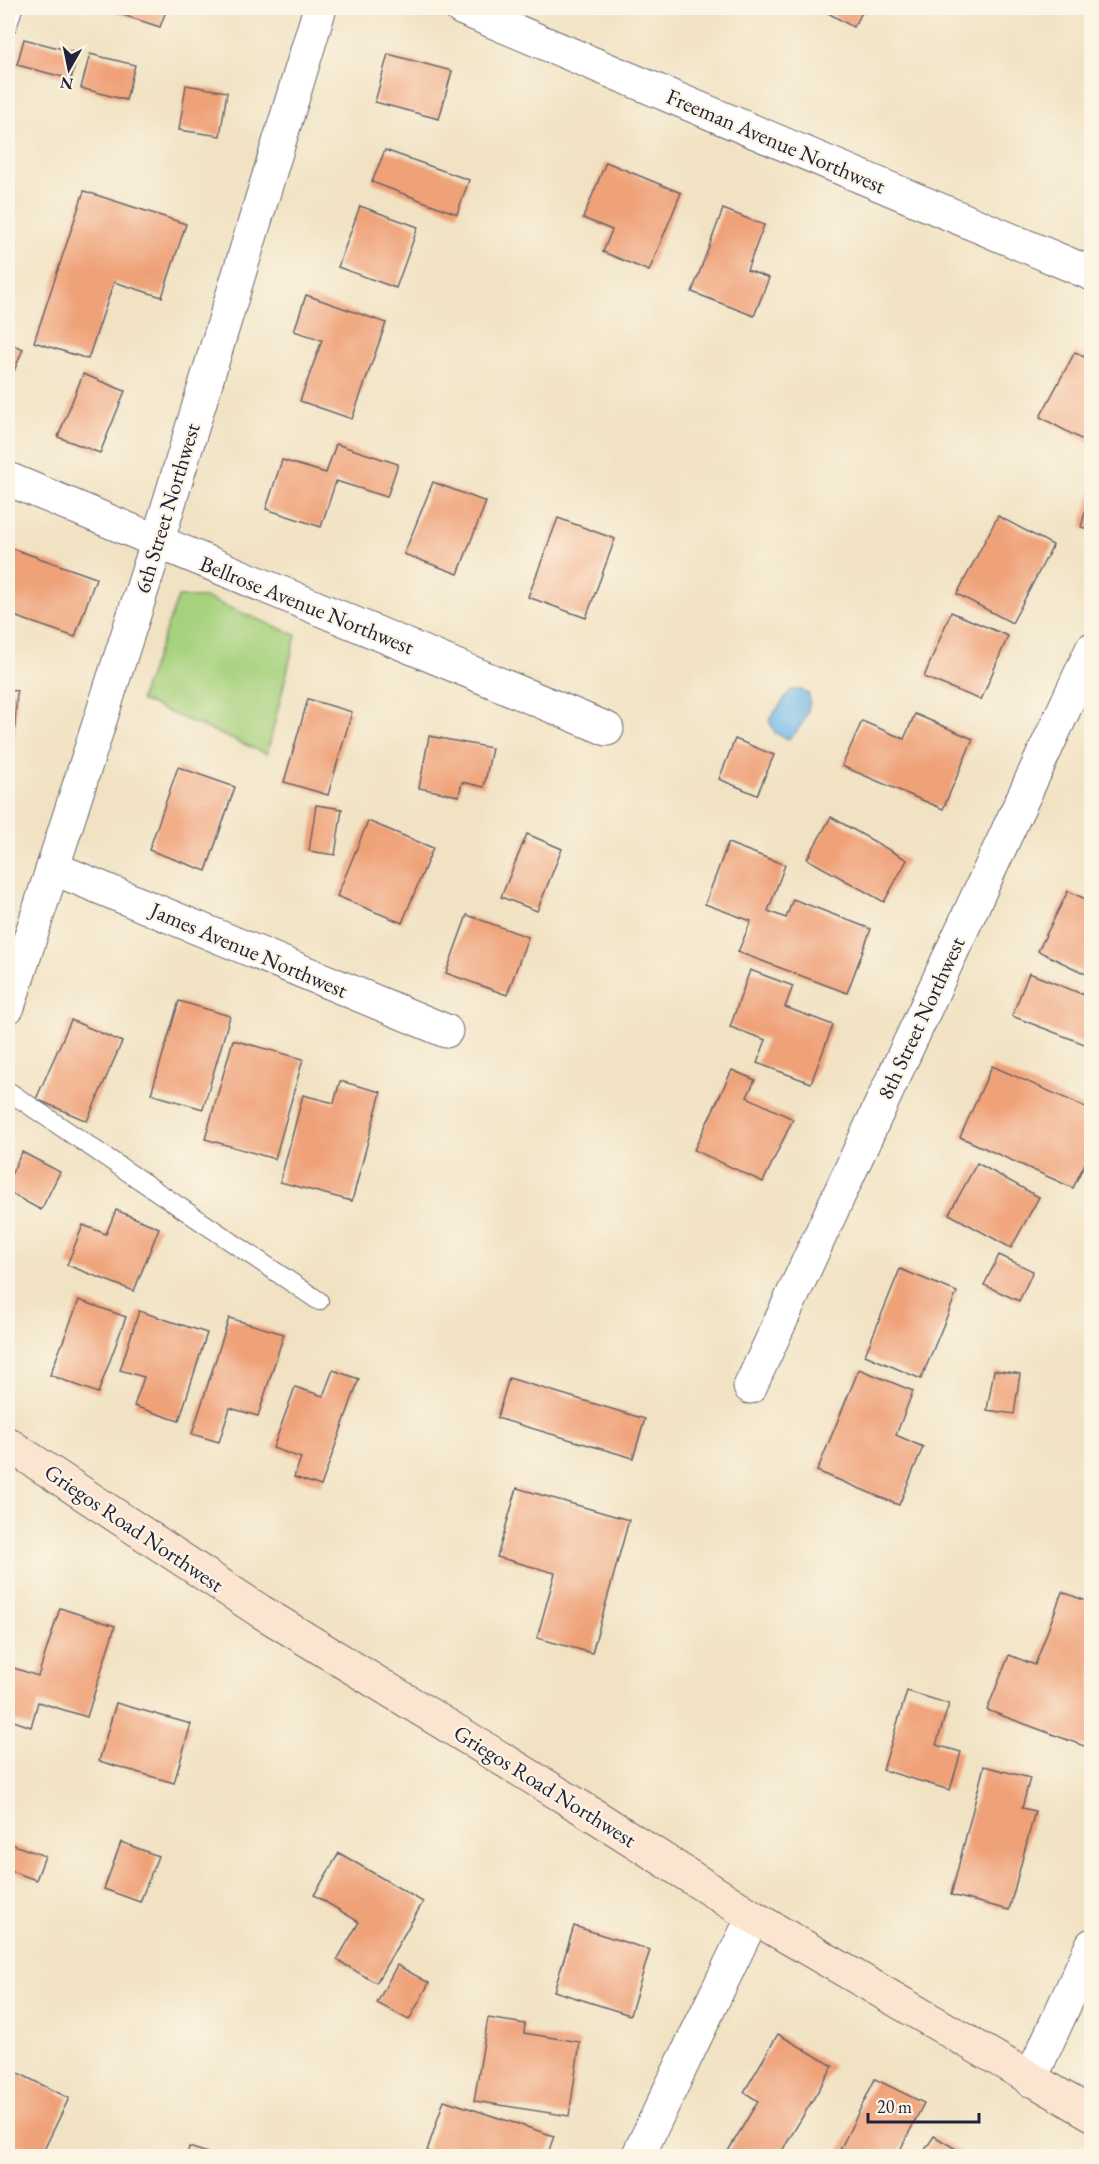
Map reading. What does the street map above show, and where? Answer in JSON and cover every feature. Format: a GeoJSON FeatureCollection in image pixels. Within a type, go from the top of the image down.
{"type":"FeatureCollection","features":[{"type":"Feature","properties":{"kind":"main road","name":"Griegos Road Northwest"},"geometry":{"type":"LineString","coordinates":[[8,1444],[260,1611],[592,1814],[753,1917],[1092,2114]]}},
{"type":"Feature","properties":{"kind":"street","name":"6th Street Northwest"},"geometry":{"type":"LineString","coordinates":[[8,1007],[157,543],[320,8]]}},
{"type":"Feature","properties":{"kind":"street","name":"Freeman Avenue Northwest"},"geometry":{"type":"LineString","coordinates":[[461,8],[1092,274]]}},
{"type":"Feature","properties":{"kind":"street","name":"Bellrose Avenue Northwest"},"geometry":{"type":"LineString","coordinates":[[8,479],[607,729]]}},
{"type":"Feature","properties":{"kind":"street","name":"8th Street Northwest"},"geometry":{"type":"LineString","coordinates":[[750,1387],[1092,649]]}},
{"type":"Feature","properties":{"kind":"street","name":"James Avenue Northwest"},"geometry":{"type":"LineString","coordinates":[[53,868],[446,1031]]}},
{"type":"Feature","properties":{"kind":"street"},"geometry":{"type":"LineString","coordinates":[[638,2157],[753,1917]]}},
{"type":"Feature","properties":{"kind":"street"},"geometry":{"type":"LineString","coordinates":[[1030,2080],[1092,1945]]}},
{"type":"Feature","properties":{"kind":"lane"},"geometry":{"type":"LineString","coordinates":[[8,25],[13,8]]}},
{"type":"Feature","properties":{"kind":"lane"},"geometry":{"type":"LineString","coordinates":[[8,1091],[319,1301]]}},
{"type":"Feature","properties":{"kind":"green space"},"geometry":{"type":"Polygon","coordinates":[[[178,597],[206,598],[296,635],[267,754],[140,700],[178,597]]]}},
{"type":"Feature","properties":{"kind":"water"},"geometry":{"type":"Polygon","coordinates":[[[791,690],[801,690],[809,695],[809,707],[797,731],[788,739],[775,733],[769,720],[791,690]]]}},
{"type":"Feature","properties":{"kind":"building"},"geometry":{"type":"Polygon","coordinates":[[[112,8],[167,8],[160,27],[111,11],[112,8]]]}},
{"type":"Feature","properties":{"kind":"building"},"geometry":{"type":"Polygon","coordinates":[[[819,8],[865,8],[853,27],[819,8]]]}},
{"type":"Feature","properties":{"kind":"building"},"geometry":{"type":"Polygon","coordinates":[[[24,39],[78,53],[71,79],[17,65],[24,39]]]}},
{"type":"Feature","properties":{"kind":"building"},"geometry":{"type":"Polygon","coordinates":[[[90,54],[135,65],[126,100],[81,88],[90,54]]]}},
{"type":"Feature","properties":{"kind":"building"},"geometry":{"type":"Polygon","coordinates":[[[388,54],[452,71],[439,119],[375,102],[388,54]]]}},
{"type":"Feature","properties":{"kind":"building"},"geometry":{"type":"Polygon","coordinates":[[[186,85],[227,92],[220,136],[179,130],[186,85]]]}},
{"type":"Feature","properties":{"kind":"building"},"geometry":{"type":"Polygon","coordinates":[[[385,150],[469,180],[457,214],[372,182],[385,150]]]}},
{"type":"Feature","properties":{"kind":"building"},"geometry":{"type":"Polygon","coordinates":[[[606,162],[681,193],[649,271],[603,252],[612,230],[583,218],[606,162]]]}},
{"type":"Feature","properties":{"kind":"building"},"geometry":{"type":"Polygon","coordinates":[[[84,191],[186,224],[162,297],[114,282],[88,359],[34,342],[84,191]]]}},
{"type":"Feature","properties":{"kind":"building"},"geometry":{"type":"Polygon","coordinates":[[[360,206],[418,227],[396,288],[338,267],[360,206]]]}},
{"type":"Feature","properties":{"kind":"building"},"geometry":{"type":"Polygon","coordinates":[[[723,209],[764,225],[747,270],[769,278],[754,316],[692,292],[723,209]]]}},
{"type":"Feature","properties":{"kind":"building"},"geometry":{"type":"Polygon","coordinates":[[[306,295],[386,323],[352,419],[300,401],[322,340],[294,331],[306,295]]]}},
{"type":"Feature","properties":{"kind":"building"},"geometry":{"type":"Polygon","coordinates":[[[8,343],[23,349],[8,386],[8,343]]]}},
{"type":"Feature","properties":{"kind":"building"},"geometry":{"type":"Polygon","coordinates":[[[1075,352],[1092,361],[1092,445],[1040,417],[1075,352]]]}},
{"type":"Feature","properties":{"kind":"building"},"geometry":{"type":"Polygon","coordinates":[[[83,374],[125,391],[100,453],[58,437],[83,374]]]}},
{"type":"Feature","properties":{"kind":"building"},"geometry":{"type":"Polygon","coordinates":[[[336,444],[398,464],[387,497],[336,481],[321,527],[266,509],[282,460],[326,473],[336,444]]]}},
{"type":"Feature","properties":{"kind":"building"},"geometry":{"type":"Polygon","coordinates":[[[433,482],[486,502],[458,574],[404,554],[433,482]]]}},
{"type":"Feature","properties":{"kind":"building"},"geometry":{"type":"Polygon","coordinates":[[[1092,491],[1092,530],[1081,527],[1092,491]]]}},
{"type":"Feature","properties":{"kind":"building"},"geometry":{"type":"Polygon","coordinates":[[[998,516],[1053,545],[1012,623],[957,594],[998,516]]]}},
{"type":"Feature","properties":{"kind":"building"},"geometry":{"type":"Polygon","coordinates":[[[558,518],[615,539],[586,618],[528,597],[558,518]]]}},
{"type":"Feature","properties":{"kind":"building"},"geometry":{"type":"Polygon","coordinates":[[[8,547],[96,578],[75,637],[8,614],[8,547]]]}},
{"type":"Feature","properties":{"kind":"building"},"geometry":{"type":"Polygon","coordinates":[[[951,612],[1008,636],[981,700],[924,677],[951,612]]]}},
{"type":"Feature","properties":{"kind":"building"},"geometry":{"type":"Polygon","coordinates":[[[8,690],[17,691],[14,741],[8,741],[8,690]]]}},
{"type":"Feature","properties":{"kind":"building"},"geometry":{"type":"Polygon","coordinates":[[[308,699],[352,712],[328,795],[284,782],[308,699]]]}},
{"type":"Feature","properties":{"kind":"building"},"geometry":{"type":"Polygon","coordinates":[[[915,714],[973,739],[943,809],[842,766],[862,721],[904,739],[915,714]]]}},
{"type":"Feature","properties":{"kind":"building"},"geometry":{"type":"Polygon","coordinates":[[[429,736],[492,748],[484,787],[462,782],[459,796],[419,788],[429,736]]]}},
{"type":"Feature","properties":{"kind":"building"},"geometry":{"type":"Polygon","coordinates":[[[735,739],[774,755],[757,795],[719,779],[735,739]]]}},
{"type":"Feature","properties":{"kind":"building"},"geometry":{"type":"Polygon","coordinates":[[[8,764],[13,766],[8,779],[8,764]]]}},
{"type":"Feature","properties":{"kind":"building"},"geometry":{"type":"Polygon","coordinates":[[[178,767],[235,787],[206,871],[149,850],[178,767]]]}},
{"type":"Feature","properties":{"kind":"building"},"geometry":{"type":"Polygon","coordinates":[[[316,805],[342,809],[335,855],[309,851],[316,805]]]}},
{"type":"Feature","properties":{"kind":"building"},"geometry":{"type":"Polygon","coordinates":[[[831,817],[907,860],[884,902],[807,859],[831,817]]]}},
{"type":"Feature","properties":{"kind":"building"},"geometry":{"type":"Polygon","coordinates":[[[368,821],[433,848],[402,923],[337,896],[368,821]]]}},
{"type":"Feature","properties":{"kind":"building"},"geometry":{"type":"Polygon","coordinates":[[[527,834],[562,849],[537,911],[501,897],[527,834]]]}},
{"type":"Feature","properties":{"kind":"building"},"geometry":{"type":"Polygon","coordinates":[[[728,843],[785,865],[768,911],[786,918],[793,899],[871,929],[847,993],[738,952],[751,921],[705,904],[728,843]]]}},
{"type":"Feature","properties":{"kind":"building"},"geometry":{"type":"Polygon","coordinates":[[[1068,891],[1092,902],[1092,969],[1088,975],[1038,951],[1068,891]]]}},
{"type":"Feature","properties":{"kind":"building"},"geometry":{"type":"Polygon","coordinates":[[[467,915],[528,937],[507,995],[446,973],[467,915]]]}},
{"type":"Feature","properties":{"kind":"building"},"geometry":{"type":"Polygon","coordinates":[[[750,970],[793,986],[785,1007],[833,1025],[811,1083],[757,1063],[766,1040],[730,1027],[750,970]]]}},
{"type":"Feature","properties":{"kind":"building"},"geometry":{"type":"Polygon","coordinates":[[[1029,973],[1092,998],[1092,1047],[1012,1016],[1029,973]]]}},
{"type":"Feature","properties":{"kind":"building"},"geometry":{"type":"Polygon","coordinates":[[[179,1001],[230,1016],[203,1109],[151,1094],[179,1001]]]}},
{"type":"Feature","properties":{"kind":"building"},"geometry":{"type":"Polygon","coordinates":[[[71,1020],[122,1042],[87,1121],[36,1099],[71,1020]]]}},
{"type":"Feature","properties":{"kind":"building"},"geometry":{"type":"Polygon","coordinates":[[[233,1040],[303,1059],[275,1159],[205,1139],[233,1040]]]}},
{"type":"Feature","properties":{"kind":"building"},"geometry":{"type":"Polygon","coordinates":[[[992,1066],[1092,1110],[1092,1148],[1073,1188],[960,1137],[992,1066]]]}},
{"type":"Feature","properties":{"kind":"building"},"geometry":{"type":"Polygon","coordinates":[[[732,1070],[755,1080],[747,1097],[793,1119],[763,1182],[694,1150],[732,1070]]]}},
{"type":"Feature","properties":{"kind":"building"},"geometry":{"type":"Polygon","coordinates":[[[340,1081],[381,1092],[352,1201],[280,1182],[303,1095],[334,1103],[340,1081]]]}},
{"type":"Feature","properties":{"kind":"building"},"geometry":{"type":"Polygon","coordinates":[[[22,1152],[60,1172],[41,1210],[8,1192],[8,1181],[22,1152]]]}},
{"type":"Feature","properties":{"kind":"building"},"geometry":{"type":"Polygon","coordinates":[[[977,1163],[1039,1197],[1011,1248],[949,1214],[977,1163]]]}},
{"type":"Feature","properties":{"kind":"building"},"geometry":{"type":"Polygon","coordinates":[[[116,1210],[159,1228],[134,1291],[67,1265],[83,1225],[106,1234],[116,1210]]]}},
{"type":"Feature","properties":{"kind":"building"},"geometry":{"type":"Polygon","coordinates":[[[999,1255],[1033,1271],[1019,1301],[984,1285],[999,1255]]]}},
{"type":"Feature","properties":{"kind":"building"},"geometry":{"type":"Polygon","coordinates":[[[900,1269],[957,1292],[921,1379],[865,1355],[900,1269]]]}},
{"type":"Feature","properties":{"kind":"building"},"geometry":{"type":"Polygon","coordinates":[[[79,1300],[126,1317],[98,1393],[50,1375],[79,1300]]]}},
{"type":"Feature","properties":{"kind":"building"},"geometry":{"type":"Polygon","coordinates":[[[139,1311],[207,1333],[179,1421],[134,1406],[144,1377],[120,1370],[139,1311]]]}},
{"type":"Feature","properties":{"kind":"building"},"geometry":{"type":"Polygon","coordinates":[[[229,1318],[284,1334],[258,1416],[230,1408],[219,1442],[192,1434],[229,1318]]]}},
{"type":"Feature","properties":{"kind":"building"},"geometry":{"type":"Polygon","coordinates":[[[859,1369],[913,1391],[896,1435],[923,1447],[899,1505],[817,1471],[859,1369]]]}},
{"type":"Feature","properties":{"kind":"building"},"geometry":{"type":"Polygon","coordinates":[[[333,1370],[359,1379],[321,1486],[294,1477],[301,1458],[273,1448],[295,1387],[323,1396],[333,1370]]]}},
{"type":"Feature","properties":{"kind":"building"},"geometry":{"type":"Polygon","coordinates":[[[994,1370],[1020,1374],[1014,1414],[987,1410],[994,1370]]]}},
{"type":"Feature","properties":{"kind":"building"},"geometry":{"type":"Polygon","coordinates":[[[509,1378],[645,1419],[633,1458],[497,1418],[509,1378]]]}},
{"type":"Feature","properties":{"kind":"building"},"geometry":{"type":"Polygon","coordinates":[[[517,1488],[629,1520],[592,1653],[537,1638],[555,1573],[497,1557],[517,1488]]]}},
{"type":"Feature","properties":{"kind":"building"},"geometry":{"type":"Polygon","coordinates":[[[1062,1592],[1092,1603],[1092,1749],[987,1710],[1009,1655],[1035,1665],[1062,1592]]]}},
{"type":"Feature","properties":{"kind":"building"},"geometry":{"type":"Polygon","coordinates":[[[60,1608],[115,1626],[87,1717],[38,1702],[31,1727],[8,1719],[8,1666],[38,1676],[60,1608]]]}},
{"type":"Feature","properties":{"kind":"building"},"geometry":{"type":"Polygon","coordinates":[[[907,1691],[949,1704],[936,1745],[961,1752],[950,1790],[883,1770],[907,1691]]]}},
{"type":"Feature","properties":{"kind":"building"},"geometry":{"type":"Polygon","coordinates":[[[116,1703],[191,1724],[174,1783],[99,1761],[116,1703]]]}},
{"type":"Feature","properties":{"kind":"building"},"geometry":{"type":"Polygon","coordinates":[[[984,1766],[1030,1778],[1022,1808],[1035,1811],[1009,1910],[951,1895],[984,1766]]]}},
{"type":"Feature","properties":{"kind":"building"},"geometry":{"type":"Polygon","coordinates":[[[121,1842],[158,1856],[140,1902],[104,1889],[121,1842]]]}},
{"type":"Feature","properties":{"kind":"building"},"geometry":{"type":"Polygon","coordinates":[[[8,1843],[45,1856],[36,1880],[8,1870],[8,1843]]]}},
{"type":"Feature","properties":{"kind":"building"},"geometry":{"type":"Polygon","coordinates":[[[339,1853],[423,1902],[376,1983],[337,1960],[359,1922],[314,1895],[339,1853]]]}},
{"type":"Feature","properties":{"kind":"building"},"geometry":{"type":"Polygon","coordinates":[[[574,1926],[650,1950],[630,2015],[554,1991],[574,1926]]]}},
{"type":"Feature","properties":{"kind":"building"},"geometry":{"type":"Polygon","coordinates":[[[397,1965],[429,1983],[409,2020],[377,2003],[397,1965]]]}},
{"type":"Feature","properties":{"kind":"building"},"geometry":{"type":"Polygon","coordinates":[[[488,2018],[525,2024],[524,2033],[580,2042],[569,2116],[474,2101],[488,2018]]]}},
{"type":"Feature","properties":{"kind":"building"},"geometry":{"type":"Polygon","coordinates":[[[778,2034],[833,2066],[779,2156],[725,2156],[758,2101],[744,2092],[778,2034]]]}},
{"type":"Feature","properties":{"kind":"building"},"geometry":{"type":"Polygon","coordinates":[[[12,2070],[69,2098],[41,2156],[8,2156],[8,2078],[12,2070]]]}},
{"type":"Feature","properties":{"kind":"building"},"geometry":{"type":"Polygon","coordinates":[[[875,2079],[924,2103],[897,2156],[837,2156],[875,2079]]]}},
{"type":"Feature","properties":{"kind":"building"},"geometry":{"type":"Polygon","coordinates":[[[444,2100],[554,2136],[547,2156],[444,2156],[427,2151],[444,2100]]]}},
{"type":"Feature","properties":{"kind":"building"},"geometry":{"type":"Polygon","coordinates":[[[934,2136],[968,2156],[921,2156],[934,2136]]]}},
{"type":"Feature","properties":{"kind":"building"},"geometry":{"type":"Polygon","coordinates":[[[189,2147],[217,2156],[187,2156],[189,2147]]]}}]}
